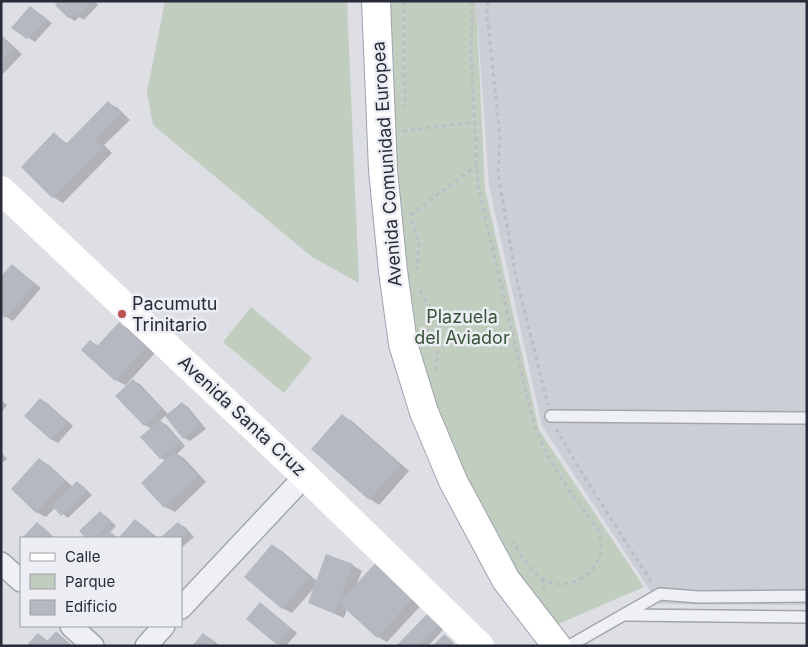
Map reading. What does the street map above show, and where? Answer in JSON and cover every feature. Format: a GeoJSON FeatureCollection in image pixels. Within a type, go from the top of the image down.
{"type":"FeatureCollection","features":[{"type":"Feature","properties":{"kind":"main road","name":"Avenida Comunidad Europea"},"geometry":{"type":"LineString","coordinates":[[376,1],[399,131],[383,170],[403,344],[424,412],[453,481],[506,580],[557,646]]}},
{"type":"Feature","properties":{"kind":"main road","name":"Avenida Santa Cruz"},"geometry":{"type":"LineString","coordinates":[[1,190],[305,476],[480,646]]}},
{"type":"Feature","properties":{"kind":"street"},"geometry":{"type":"LineString","coordinates":[[182,607],[305,476]]}},
{"type":"Feature","properties":{"kind":"street"},"geometry":{"type":"LineString","coordinates":[[1,563],[20,580]]}},
{"type":"Feature","properties":{"kind":"street"},"geometry":{"type":"LineString","coordinates":[[72,627],[93,646]]}},
{"type":"Feature","properties":{"kind":"street"},"geometry":{"type":"LineString","coordinates":[[146,646],[163,627]]}},
{"type":"Feature","properties":{"kind":"lane"},"geometry":{"type":"LineString","coordinates":[[551,416],[807,418]]}},
{"type":"Feature","properties":{"kind":"lane"},"geometry":{"type":"LineString","coordinates":[[569,646],[660,594],[698,597],[807,596]]}},
{"type":"Feature","properties":{"kind":"lane"},"geometry":{"type":"LineString","coordinates":[[625,614],[807,617]]}},
{"type":"Feature","properties":{"kind":"path"},"geometry":{"type":"LineString","coordinates":[[404,1],[405,112]]}},
{"type":"Feature","properties":{"kind":"path"},"geometry":{"type":"LineString","coordinates":[[472,1],[471,57],[478,186],[537,434],[552,466],[599,530],[600,554],[594,568],[584,578],[574,582],[555,584],[542,579],[530,568],[511,539]]}},
{"type":"Feature","properties":{"kind":"path"},"geometry":{"type":"LineString","coordinates":[[488,1],[487,14],[500,137],[498,174],[516,277],[551,416],[557,432],[587,481],[660,594]]}},
{"type":"Feature","properties":{"kind":"path"},"geometry":{"type":"LineString","coordinates":[[399,131],[474,122]]}},
{"type":"Feature","properties":{"kind":"path"},"geometry":{"type":"LineString","coordinates":[[410,215],[478,165]]}},
{"type":"Feature","properties":{"kind":"path"},"geometry":{"type":"LineString","coordinates":[[410,206],[410,215],[419,245],[416,274]]}},
{"type":"Feature","properties":{"kind":"path"},"geometry":{"type":"LineString","coordinates":[[419,289],[434,313],[438,328],[436,377]]}},
{"type":"Feature","properties":{"kind":"shaded area"},"geometry":{"type":"Polygon","coordinates":[[[476,1],[807,1],[807,605],[659,604],[542,426],[489,186],[476,1]]]}},
{"type":"Feature","properties":{"kind":"green space"},"geometry":{"type":"Polygon","coordinates":[[[165,1],[347,1],[359,283],[312,257],[153,125],[147,92],[165,1]]]}},
{"type":"Feature","properties":{"kind":"green space","name":"Plazuela del Aviador"},"geometry":{"type":"Polygon","coordinates":[[[389,1],[476,1],[485,189],[539,430],[644,587],[556,625],[513,576],[458,474],[411,338],[396,224],[389,1]]]}},
{"type":"Feature","properties":{"kind":"green space"},"geometry":{"type":"Polygon","coordinates":[[[251,307],[312,358],[284,393],[223,342],[251,307]]]}},
{"type":"Feature","properties":{"kind":"building"},"geometry":{"type":"Polygon","coordinates":[[[58,1],[92,1],[77,17],[73,13],[68,18],[55,5],[58,1]]]}},
{"type":"Feature","properties":{"kind":"building"},"geometry":{"type":"Polygon","coordinates":[[[30,6],[47,19],[27,39],[11,28],[30,6]]]}},
{"type":"Feature","properties":{"kind":"building"},"geometry":{"type":"Polygon","coordinates":[[[1,37],[13,48],[1,61],[1,37]]]}},
{"type":"Feature","properties":{"kind":"building"},"geometry":{"type":"Polygon","coordinates":[[[108,101],[121,114],[95,139],[103,147],[52,198],[21,167],[54,132],[66,144],[108,101]]]}},
{"type":"Feature","properties":{"kind":"building"},"geometry":{"type":"Polygon","coordinates":[[[12,264],[35,284],[5,318],[1,314],[1,276],[12,264]]]}},
{"type":"Feature","properties":{"kind":"building"},"geometry":{"type":"Polygon","coordinates":[[[119,322],[146,347],[115,381],[81,350],[90,340],[97,346],[119,322]]]}},
{"type":"Feature","properties":{"kind":"building"},"geometry":{"type":"Polygon","coordinates":[[[133,379],[162,409],[144,426],[115,396],[133,379]]]}},
{"type":"Feature","properties":{"kind":"building"},"geometry":{"type":"Polygon","coordinates":[[[40,398],[67,422],[51,440],[24,416],[40,398]]]}},
{"type":"Feature","properties":{"kind":"building"},"geometry":{"type":"Polygon","coordinates":[[[182,402],[200,425],[183,439],[165,416],[182,402]]]}},
{"type":"Feature","properties":{"kind":"building"},"geometry":{"type":"Polygon","coordinates":[[[342,414],[400,465],[369,500],[311,449],[342,414]]]}},
{"type":"Feature","properties":{"kind":"building"},"geometry":{"type":"Polygon","coordinates":[[[160,420],[180,442],[160,459],[140,437],[160,420]]]}},
{"type":"Feature","properties":{"kind":"building"},"geometry":{"type":"Polygon","coordinates":[[[174,451],[198,476],[164,508],[141,483],[174,451]]]}},
{"type":"Feature","properties":{"kind":"building"},"geometry":{"type":"Polygon","coordinates":[[[39,458],[65,481],[36,513],[11,489],[39,458]]]}},
{"type":"Feature","properties":{"kind":"building"},"geometry":{"type":"Polygon","coordinates":[[[77,481],[87,491],[61,516],[52,506],[77,481]]]}},
{"type":"Feature","properties":{"kind":"building"},"geometry":{"type":"Polygon","coordinates":[[[100,511],[111,522],[95,537],[85,537],[79,531],[100,511]]]}},
{"type":"Feature","properties":{"kind":"building"},"geometry":{"type":"Polygon","coordinates":[[[135,519],[152,534],[149,537],[119,537],[135,519]]]}},
{"type":"Feature","properties":{"kind":"building"},"geometry":{"type":"Polygon","coordinates":[[[37,522],[53,537],[23,537],[37,522]]]}},
{"type":"Feature","properties":{"kind":"building"},"geometry":{"type":"Polygon","coordinates":[[[178,522],[188,533],[182,538],[161,537],[178,522]]]}},
{"type":"Feature","properties":{"kind":"building"},"geometry":{"type":"Polygon","coordinates":[[[109,530],[116,537],[100,537],[109,530]]]}},
{"type":"Feature","properties":{"kind":"building"},"geometry":{"type":"Polygon","coordinates":[[[272,544],[310,576],[282,609],[244,577],[272,544]]]}},
{"type":"Feature","properties":{"kind":"building"},"geometry":{"type":"Polygon","coordinates":[[[326,554],[353,564],[334,613],[308,603],[326,554]]]}},
{"type":"Feature","properties":{"kind":"building"},"geometry":{"type":"Polygon","coordinates":[[[380,558],[418,592],[377,638],[339,603],[380,558]]]}},
{"type":"Feature","properties":{"kind":"building"},"geometry":{"type":"Polygon","coordinates":[[[260,602],[291,628],[277,645],[246,619],[260,602]]]}},
{"type":"Feature","properties":{"kind":"building"},"geometry":{"type":"Polygon","coordinates":[[[427,614],[439,625],[418,646],[396,646],[427,614]]]}},
{"type":"Feature","properties":{"kind":"building"},"geometry":{"type":"Polygon","coordinates":[[[56,631],[70,644],[68,646],[26,646],[38,633],[47,641],[56,631]]]}},
{"type":"Feature","properties":{"kind":"building"},"geometry":{"type":"Polygon","coordinates":[[[203,633],[218,646],[192,646],[203,633]]]}},
{"type":"Feature","properties":{"kind":"building"},"geometry":{"type":"Polygon","coordinates":[[[444,634],[454,643],[451,646],[433,646],[444,634]]]}},
{"type":"Feature","properties":{"kind":"place","name":"Pacumutu Trinitario"},"geometry":{"type":"Point","coordinates":[122,314]}}]}
